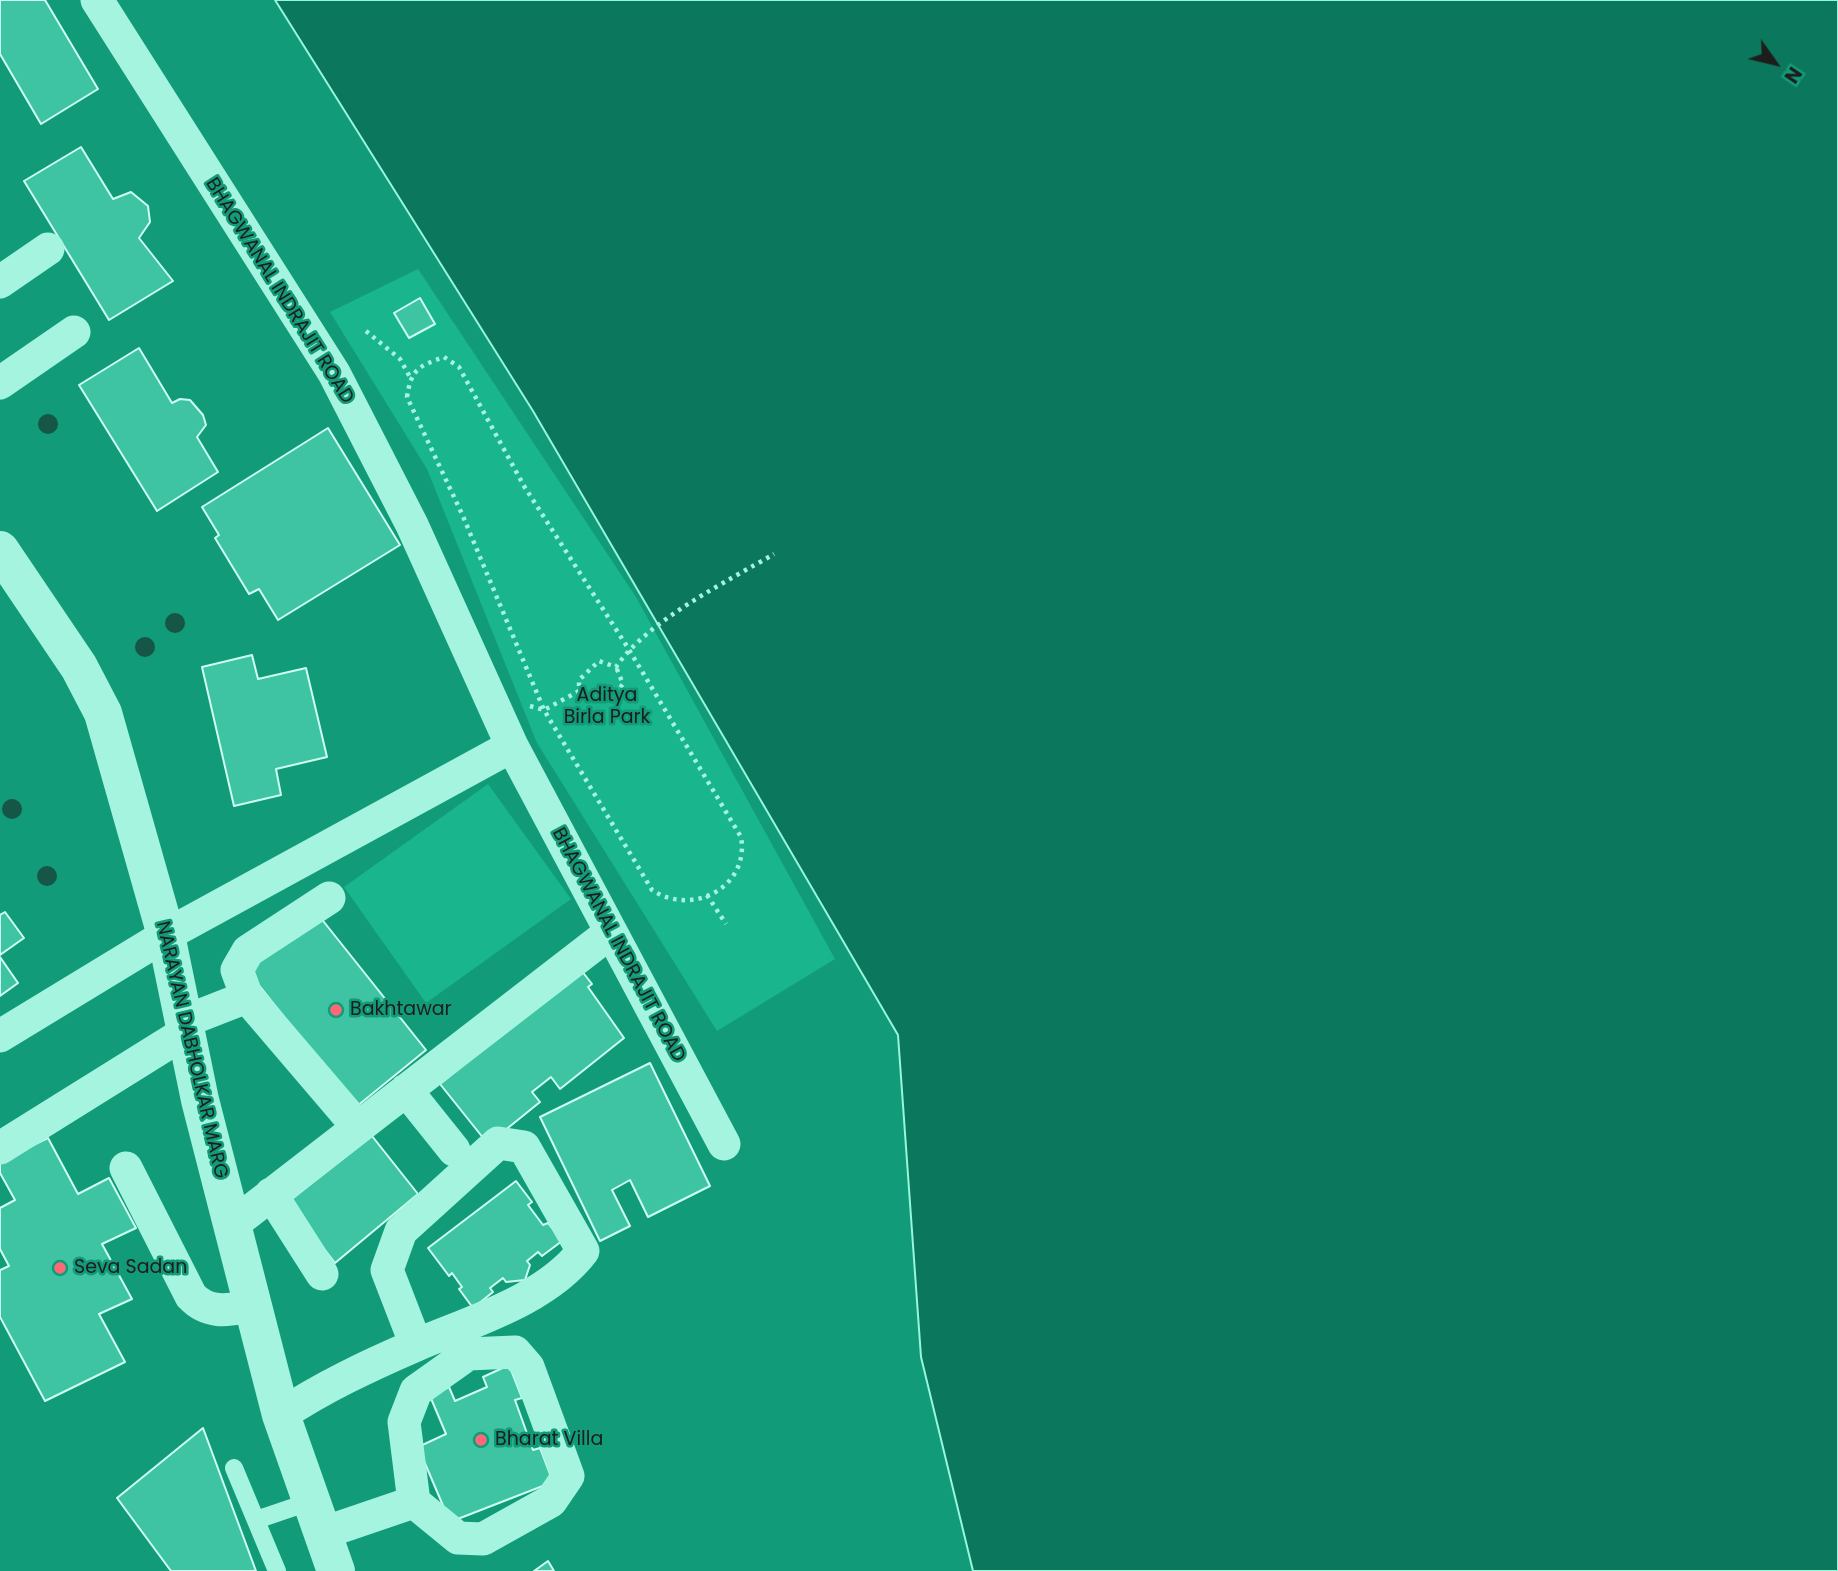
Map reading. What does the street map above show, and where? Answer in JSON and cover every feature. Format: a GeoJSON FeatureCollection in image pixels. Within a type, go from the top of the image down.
{"type":"FeatureCollection","features":[{"type":"Feature","properties":{"kind":"street","name":"BHAGWANAL INDRAJIT ROAD"},"geometry":{"type":"LineString","coordinates":[[97,0],[334,373],[412,525],[512,746],[723,1144]]}},
{"type":"Feature","properties":{"kind":"street"},"geometry":{"type":"LineString","coordinates":[[0,282],[48,249]]}},
{"type":"Feature","properties":{"kind":"street"},"geometry":{"type":"LineString","coordinates":[[4,371],[74,332]]}},
{"type":"Feature","properties":{"kind":"street","name":"NARAYAN DABHOLKAR MARG"},"geometry":{"type":"LineString","coordinates":[[0,551],[79,667],[103,713],[166,935],[232,1225],[281,1415],[336,1571]]}},
{"type":"Feature","properties":{"kind":"street"},"geometry":{"type":"LineString","coordinates":[[0,1036],[166,935],[512,746]]}},
{"type":"Feature","properties":{"kind":"street"},"geometry":{"type":"LineString","coordinates":[[329,898],[248,951],[237,970],[247,997],[358,1127]]}},
{"type":"Feature","properties":{"kind":"street"},"geometry":{"type":"LineString","coordinates":[[232,1225],[611,932]]}},
{"type":"Feature","properties":{"kind":"street"},"geometry":{"type":"LineString","coordinates":[[0,1147],[185,1027],[247,997]]}},
{"type":"Feature","properties":{"kind":"street"},"geometry":{"type":"LineString","coordinates":[[406,1090],[454,1150]]}},
{"type":"Feature","properties":{"kind":"street"},"geometry":{"type":"LineString","coordinates":[[281,1415],[316,1392],[416,1345],[485,1320],[569,1269],[583,1251],[524,1147],[498,1143],[401,1231],[387,1270],[416,1345]]}},
{"type":"Feature","properties":{"kind":"street"},"geometry":{"type":"LineString","coordinates":[[126,1168],[191,1296],[201,1306],[212,1310],[253,1306]]}},
{"type":"Feature","properties":{"kind":"street"},"geometry":{"type":"LineString","coordinates":[[271,1194],[321,1274]]}},
{"type":"Feature","properties":{"kind":"street"},"geometry":{"type":"LineString","coordinates":[[318,1517],[414,1502],[458,1538],[483,1539],[551,1501],[568,1476],[528,1367],[514,1352],[468,1354],[416,1391],[404,1422],[414,1502]]}},
{"type":"Feature","properties":{"kind":"lane"},"geometry":{"type":"LineString","coordinates":[[234,1468],[277,1571]]}},
{"type":"Feature","properties":{"kind":"lane"},"geometry":{"type":"LineString","coordinates":[[256,1520],[318,1517]]}},
{"type":"Feature","properties":{"kind":"path"},"geometry":{"type":"LineString","coordinates":[[366,331],[400,359],[410,377],[407,397],[415,418],[461,514],[544,710],[652,890],[667,900],[687,902],[707,895],[738,873],[744,856],[741,837],[628,648],[523,486],[459,367],[444,357],[424,365],[410,377]]}},
{"type":"Feature","properties":{"kind":"path"},"geometry":{"type":"LineString","coordinates":[[616,667],[628,648],[696,600],[774,554]]}},
{"type":"Feature","properties":{"kind":"path"},"geometry":{"type":"LineString","coordinates":[[599,661],[616,667],[623,684],[611,699],[587,700],[579,691],[579,680],[599,661]]}},
{"type":"Feature","properties":{"kind":"path"},"geometry":{"type":"LineString","coordinates":[[544,710],[579,691]]}},
{"type":"Feature","properties":{"kind":"path"},"geometry":{"type":"LineString","coordinates":[[707,895],[726,924]]}},
{"type":"Feature","properties":{"kind":"green space","name":"Aditya Birla Park"},"geometry":{"type":"Polygon","coordinates":[[[418,269],[636,597],[835,959],[717,1031],[537,743],[427,469],[330,312],[418,269]]]}},
{"type":"Feature","properties":{"kind":"green space"},"geometry":{"type":"Polygon","coordinates":[[[488,784],[571,899],[426,1003],[344,887],[488,784]]]}},
{"type":"Feature","properties":{"kind":"shaded area"},"geometry":{"type":"Polygon","coordinates":[[[275,0],[1838,0],[1838,1571],[973,1571],[921,1357],[898,1035],[533,411],[275,0]]]}},
{"type":"Feature","properties":{"kind":"building"},"geometry":{"type":"Polygon","coordinates":[[[0,0],[45,0],[98,89],[41,124],[0,54],[0,0]]]}},
{"type":"Feature","properties":{"kind":"building"},"geometry":{"type":"Polygon","coordinates":[[[81,147],[113,199],[131,192],[148,206],[150,222],[139,238],[173,281],[109,320],[24,181],[81,147]]]}},
{"type":"Feature","properties":{"kind":"building"},"geometry":{"type":"Polygon","coordinates":[[[420,298],[435,324],[409,338],[394,313],[420,298]]]}},
{"type":"Feature","properties":{"kind":"building"},"geometry":{"type":"Polygon","coordinates":[[[139,348],[172,403],[180,399],[190,400],[203,415],[206,425],[197,437],[218,472],[157,511],[79,385],[139,348]]]}},
{"type":"Feature","properties":{"kind":"building"},"geometry":{"type":"Polygon","coordinates":[[[328,428],[400,545],[278,620],[259,589],[249,594],[215,538],[219,535],[202,507],[328,428]]]}},
{"type":"Feature","properties":{"kind":"building"},"geometry":{"type":"Polygon","coordinates":[[[252,655],[258,679],[306,668],[327,757],[276,769],[281,795],[234,806],[202,667],[252,655]]]}},
{"type":"Feature","properties":{"kind":"building"},"geometry":{"type":"Polygon","coordinates":[[[5,912],[24,938],[0,955],[0,915],[5,912]]]}},
{"type":"Feature","properties":{"kind":"building","name":"Bakhtawar"},"geometry":{"type":"Polygon","coordinates":[[[316,912],[426,1050],[356,1107],[246,969],[316,912]]]}},
{"type":"Feature","properties":{"kind":"building"},"geometry":{"type":"Polygon","coordinates":[[[0,957],[18,983],[0,996],[0,957]]]}},
{"type":"Feature","properties":{"kind":"building"},"geometry":{"type":"Polygon","coordinates":[[[581,970],[592,984],[588,987],[624,1038],[560,1089],[551,1077],[532,1092],[540,1102],[488,1144],[440,1084],[581,970]]]}},
{"type":"Feature","properties":{"kind":"building"},"geometry":{"type":"Polygon","coordinates":[[[650,1063],[710,1186],[648,1217],[630,1180],[612,1190],[630,1226],[600,1241],[540,1117],[650,1063]]]}},
{"type":"Feature","properties":{"kind":"building"},"geometry":{"type":"Polygon","coordinates":[[[372,1136],[418,1194],[335,1263],[288,1202],[372,1136]]]}},
{"type":"Feature","properties":{"kind":"building","name":"Seva Sadan"},"geometry":{"type":"Polygon","coordinates":[[[48,1138],[78,1194],[109,1178],[136,1228],[102,1244],[132,1299],[99,1314],[125,1362],[45,1401],[0,1317],[0,1270],[9,1266],[0,1249],[0,1208],[15,1200],[0,1173],[0,1161],[48,1138]]]}},
{"type":"Feature","properties":{"kind":"building"},"geometry":{"type":"Polygon","coordinates":[[[516,1181],[532,1202],[528,1205],[543,1225],[548,1223],[562,1241],[542,1256],[538,1252],[527,1261],[530,1265],[525,1280],[506,1282],[503,1278],[490,1288],[493,1292],[473,1308],[459,1289],[462,1287],[452,1273],[449,1276],[428,1248],[516,1181]]]}},
{"type":"Feature","properties":{"kind":"building","name":"Bharat Villa"},"geometry":{"type":"Polygon","coordinates":[[[509,1365],[522,1398],[515,1400],[533,1450],[540,1448],[553,1482],[450,1522],[418,1447],[446,1434],[430,1396],[449,1387],[455,1401],[487,1387],[483,1377],[509,1365]]]}},
{"type":"Feature","properties":{"kind":"building"},"geometry":{"type":"Polygon","coordinates":[[[203,1428],[256,1571],[171,1571],[117,1498],[203,1428]]]}},
{"type":"Feature","properties":{"kind":"building"},"geometry":{"type":"Polygon","coordinates":[[[548,1561],[554,1571],[534,1571],[548,1561]]]}},
{"type":"Feature","properties":{"kind":"place","name":"Bakhtawar"},"geometry":{"type":"Point","coordinates":[336,1010]}},
{"type":"Feature","properties":{"kind":"place","name":"Seva Sadan"},"geometry":{"type":"Point","coordinates":[60,1268]}},
{"type":"Feature","properties":{"kind":"place","name":"Bharat Villa"},"geometry":{"type":"Point","coordinates":[481,1440]}}]}
